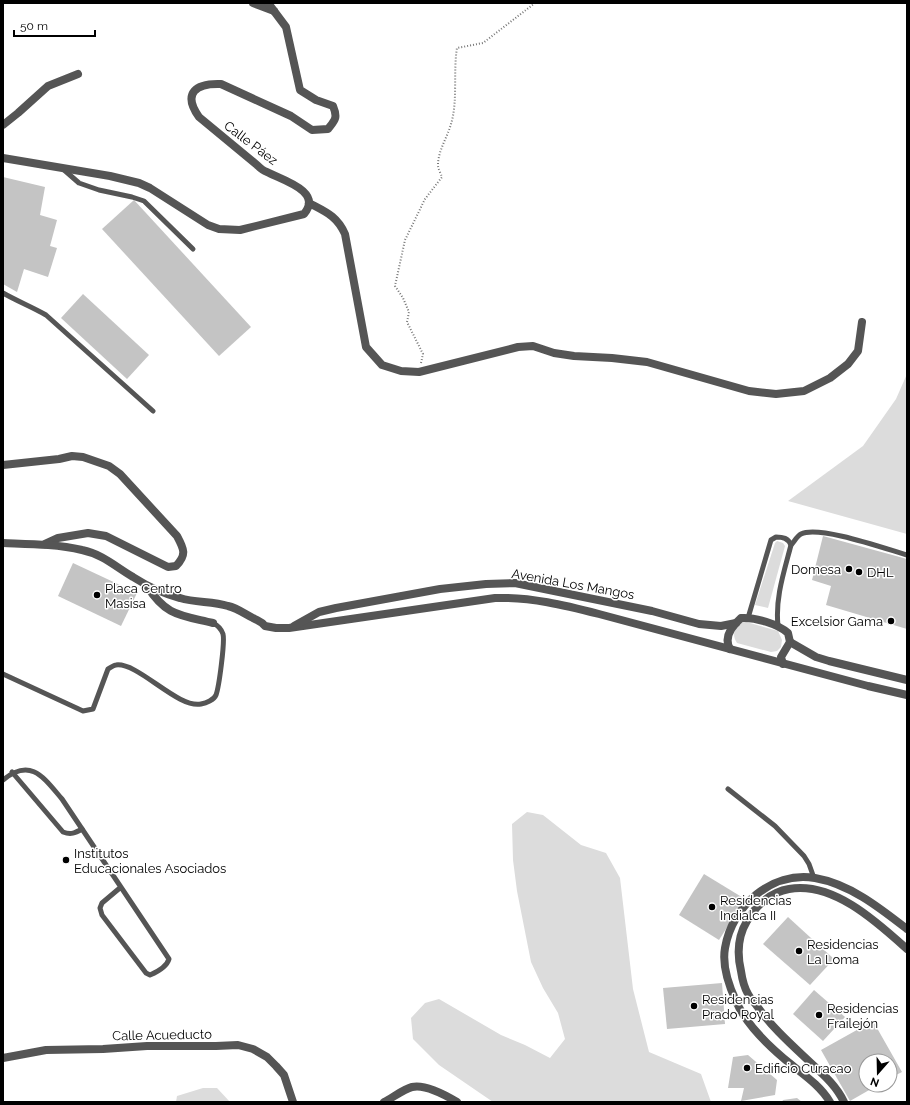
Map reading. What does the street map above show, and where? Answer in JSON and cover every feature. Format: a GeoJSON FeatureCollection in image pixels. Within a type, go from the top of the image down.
{"type":"FeatureCollection","features":[{"type":"Feature","properties":{"kind":"street"},"geometry":{"type":"LineString","coordinates":[[253,3],[275,12]]}},
{"type":"Feature","properties":{"kind":"street","name":"Calle Páez"},"geometry":{"type":"LineString","coordinates":[[268,3],[286,27],[300,90],[316,100],[333,106],[336,113],[335,120],[328,129],[312,130],[291,116],[221,84],[211,83],[196,89],[191,95],[191,102],[196,113],[266,172],[297,186],[304,191],[309,203]]}},
{"type":"Feature","properties":{"kind":"street"},"geometry":{"type":"LineString","coordinates":[[3,125],[48,86],[78,74]]}},
{"type":"Feature","properties":{"kind":"street"},"geometry":{"type":"LineString","coordinates":[[3,158],[110,176],[139,183],[150,188],[208,225],[219,229],[240,230],[304,214],[309,203],[329,214],[340,223],[345,234],[366,347],[382,365],[401,371],[419,372],[518,347],[533,346],[554,353],[574,356],[648,362],[749,391],[776,394],[804,391],[830,378],[848,364],[858,351],[862,322]]}},
{"type":"Feature","properties":{"kind":"street"},"geometry":{"type":"LineString","coordinates":[[3,465],[59,459],[72,456],[83,457],[109,466],[120,474],[177,536],[183,548],[184,554],[182,560],[176,566],[168,567],[106,536],[88,533],[58,538],[45,544]]}},
{"type":"Feature","properties":{"kind":"street","name":"Avenida Los Mangos"},"geometry":{"type":"LineString","coordinates":[[3,543],[45,544],[83,550],[112,562],[147,586],[179,598],[234,608],[254,619],[261,621],[265,626],[276,628],[290,628],[475,601],[514,597],[558,604],[907,695]]}},
{"type":"Feature","properties":{"kind":"street","name":"Avenida Los Mangos"},"geometry":{"type":"LineString","coordinates":[[290,628],[319,612],[336,608],[440,589],[486,584],[514,583],[652,611],[699,624],[721,626],[736,623],[741,618],[748,618]]}},
{"type":"Feature","properties":{"kind":"street"},"geometry":{"type":"LineString","coordinates":[[147,586],[160,604],[171,611],[182,616],[213,623]]}},
{"type":"Feature","properties":{"kind":"street"},"geometry":{"type":"LineString","coordinates":[[748,618],[778,626],[788,633],[790,642],[781,657],[784,664]]}},
{"type":"Feature","properties":{"kind":"street"},"geometry":{"type":"LineString","coordinates":[[730,649],[727,644],[727,639],[736,623]]}},
{"type":"Feature","properties":{"kind":"street"},"geometry":{"type":"LineString","coordinates":[[790,642],[816,657],[907,680]]}},
{"type":"Feature","properties":{"kind":"street"},"geometry":{"type":"LineString","coordinates":[[830,1102],[819,1088],[781,1056],[749,1022],[737,1003],[730,987],[725,959],[725,949],[733,924],[746,903],[756,893],[771,884],[797,877],[814,878],[839,885],[860,896],[907,929]]}},
{"type":"Feature","properties":{"kind":"street"},"geometry":{"type":"LineString","coordinates":[[844,1102],[840,1093],[831,1082],[778,1032],[748,994],[738,960],[739,945],[744,927],[757,906],[771,896],[785,890],[798,887],[818,890],[852,905],[878,922],[907,949]]}},
{"type":"Feature","properties":{"kind":"street","name":"Calle Acueducto"},"geometry":{"type":"LineString","coordinates":[[3,1058],[46,1050],[103,1049],[147,1046],[238,1045],[253,1049],[267,1057],[272,1062],[284,1075],[293,1102]]}},
{"type":"Feature","properties":{"kind":"street"},"geometry":{"type":"LineString","coordinates":[[384,1102],[412,1087],[424,1088],[439,1092],[458,1102]]}},
{"type":"Feature","properties":{"kind":"lane"},"geometry":{"type":"LineString","coordinates":[[62,169],[79,183],[99,190],[132,196],[144,201],[193,249]]}},
{"type":"Feature","properties":{"kind":"lane"},"geometry":{"type":"LineString","coordinates":[[3,293],[18,302],[28,304],[46,315],[153,411]]}},
{"type":"Feature","properties":{"kind":"lane"},"geometry":{"type":"LineString","coordinates":[[778,626],[777,604],[779,591],[791,545],[800,534],[825,532],[907,555]]}},
{"type":"Feature","properties":{"kind":"lane"},"geometry":{"type":"LineString","coordinates":[[748,618],[771,540],[776,537],[782,537],[788,540],[791,545]]}},
{"type":"Feature","properties":{"kind":"lane"},"geometry":{"type":"LineString","coordinates":[[3,674],[83,711],[92,709],[108,669],[116,665],[129,668],[186,702],[200,705],[210,701],[216,695],[223,654],[223,634],[219,626],[213,623]]}},
{"type":"Feature","properties":{"kind":"lane"},"geometry":{"type":"LineString","coordinates":[[3,780],[12,772],[22,770],[36,772],[46,780],[62,799],[169,958],[167,964],[153,974],[150,975],[146,973],[102,915],[100,908],[102,903],[121,888]]}},
{"type":"Feature","properties":{"kind":"lane"},"geometry":{"type":"LineString","coordinates":[[12,772],[63,832],[68,834],[75,833],[82,829]]}},
{"type":"Feature","properties":{"kind":"lane"},"geometry":{"type":"LineString","coordinates":[[728,789],[775,826],[804,856],[809,864],[814,878]]}},
{"type":"Feature","properties":{"kind":"path"},"geometry":{"type":"LineString","coordinates":[[419,372],[423,354],[407,322],[409,312],[395,286],[405,240],[425,199],[442,177],[438,166],[444,141],[451,124],[457,48],[483,43],[535,3]]}},
{"type":"Feature","properties":{"kind":"shaded area"},"geometry":{"type":"Polygon","coordinates":[[[907,374],[907,534],[788,501],[863,446],[896,399],[907,374]]]}},
{"type":"Feature","properties":{"kind":"shaded area"},"geometry":{"type":"Polygon","coordinates":[[[777,541],[783,543],[785,546],[768,608],[755,605],[775,543],[777,541]]]}},
{"type":"Feature","properties":{"kind":"shaded area"},"geometry":{"type":"Polygon","coordinates":[[[743,621],[778,631],[782,640],[781,647],[777,651],[771,652],[737,643],[734,634],[738,626],[743,621]]]}},
{"type":"Feature","properties":{"kind":"shaded area"},"geometry":{"type":"Polygon","coordinates":[[[527,812],[543,815],[581,845],[606,853],[620,878],[633,989],[649,1052],[701,1074],[711,1102],[493,1102],[439,1065],[413,1039],[411,1018],[425,1003],[439,999],[501,1035],[550,1058],[565,1039],[558,1013],[543,988],[531,962],[517,891],[513,860],[512,824],[527,812]]]}},
{"type":"Feature","properties":{"kind":"shaded area"},"geometry":{"type":"Polygon","coordinates":[[[203,1088],[217,1088],[230,1102],[176,1102],[177,1096],[203,1088]]]}},
{"type":"Feature","properties":{"kind":"building"},"geometry":{"type":"Polygon","coordinates":[[[3,177],[45,187],[40,215],[57,220],[50,246],[57,248],[48,277],[24,269],[17,292],[3,284],[3,177]]]}},
{"type":"Feature","properties":{"kind":"building"},"geometry":{"type":"Polygon","coordinates":[[[134,200],[251,327],[219,356],[102,229],[134,200]]]}},
{"type":"Feature","properties":{"kind":"building"},"geometry":{"type":"Polygon","coordinates":[[[83,294],[149,355],[127,379],[61,318],[83,294]]]}},
{"type":"Feature","properties":{"kind":"building"},"geometry":{"type":"Polygon","coordinates":[[[823,536],[907,559],[907,629],[826,605],[831,586],[812,580],[823,536]]]}},
{"type":"Feature","properties":{"kind":"building","name":"Placa Centro Masisa"},"geometry":{"type":"Polygon","coordinates":[[[73,563],[137,593],[121,626],[58,596],[73,563]]]}},
{"type":"Feature","properties":{"kind":"building","name":"Residencias Indialca II"},"geometry":{"type":"Polygon","coordinates":[[[704,874],[745,899],[719,940],[679,915],[704,874]]]}},
{"type":"Feature","properties":{"kind":"building","name":"Residencias La Loma"},"geometry":{"type":"Polygon","coordinates":[[[788,917],[834,959],[810,985],[763,944],[788,917]]]}},
{"type":"Feature","properties":{"kind":"building","name":"Residencias Prado Royal"},"geometry":{"type":"Polygon","coordinates":[[[722,983],[725,1024],[667,1029],[663,988],[722,983]]]}},
{"type":"Feature","properties":{"kind":"building","name":"Residencias Frailejón"},"geometry":{"type":"Polygon","coordinates":[[[814,990],[845,1017],[823,1041],[793,1014],[814,990]]]}},
{"type":"Feature","properties":{"kind":"building"},"geometry":{"type":"Polygon","coordinates":[[[873,1021],[891,1053],[858,1053],[858,1093],[864,1093],[850,1101],[821,1050],[873,1021]]]}},
{"type":"Feature","properties":{"kind":"building","name":"Edificio Curacao"},"geometry":{"type":"Polygon","coordinates":[[[748,1055],[777,1080],[775,1095],[741,1101],[744,1088],[728,1088],[733,1057],[748,1055]]]}},
{"type":"Feature","properties":{"kind":"building"},"geometry":{"type":"Polygon","coordinates":[[[898,1065],[902,1072],[898,1074],[898,1065]]]}},
{"type":"Feature","properties":{"kind":"building"},"geometry":{"type":"Polygon","coordinates":[[[797,1098],[802,1102],[782,1102],[783,1100],[797,1098]]]}},
{"type":"Feature","properties":{"kind":"place","name":"Domesa"},"geometry":{"type":"Point","coordinates":[849,569]}},
{"type":"Feature","properties":{"kind":"place","name":"DHL"},"geometry":{"type":"Point","coordinates":[859,572]}},
{"type":"Feature","properties":{"kind":"place","name":"Placa Centro Masisa"},"geometry":{"type":"Point","coordinates":[97,595]}},
{"type":"Feature","properties":{"kind":"place","name":"Excelsior Gama"},"geometry":{"type":"Point","coordinates":[891,621]}},
{"type":"Feature","properties":{"kind":"place","name":"Institutos Educacionales Asociados"},"geometry":{"type":"Point","coordinates":[66,860]}},
{"type":"Feature","properties":{"kind":"place","name":"Residencias Indialca II"},"geometry":{"type":"Point","coordinates":[712,907]}},
{"type":"Feature","properties":{"kind":"place","name":"Residencias La Loma"},"geometry":{"type":"Point","coordinates":[799,951]}},
{"type":"Feature","properties":{"kind":"place","name":"Residencias Prado Royal"},"geometry":{"type":"Point","coordinates":[694,1006]}},
{"type":"Feature","properties":{"kind":"place","name":"Residencias Frailejón"},"geometry":{"type":"Point","coordinates":[819,1015]}},
{"type":"Feature","properties":{"kind":"place","name":"Edificio Curacao"},"geometry":{"type":"Point","coordinates":[747,1068]}}]}
